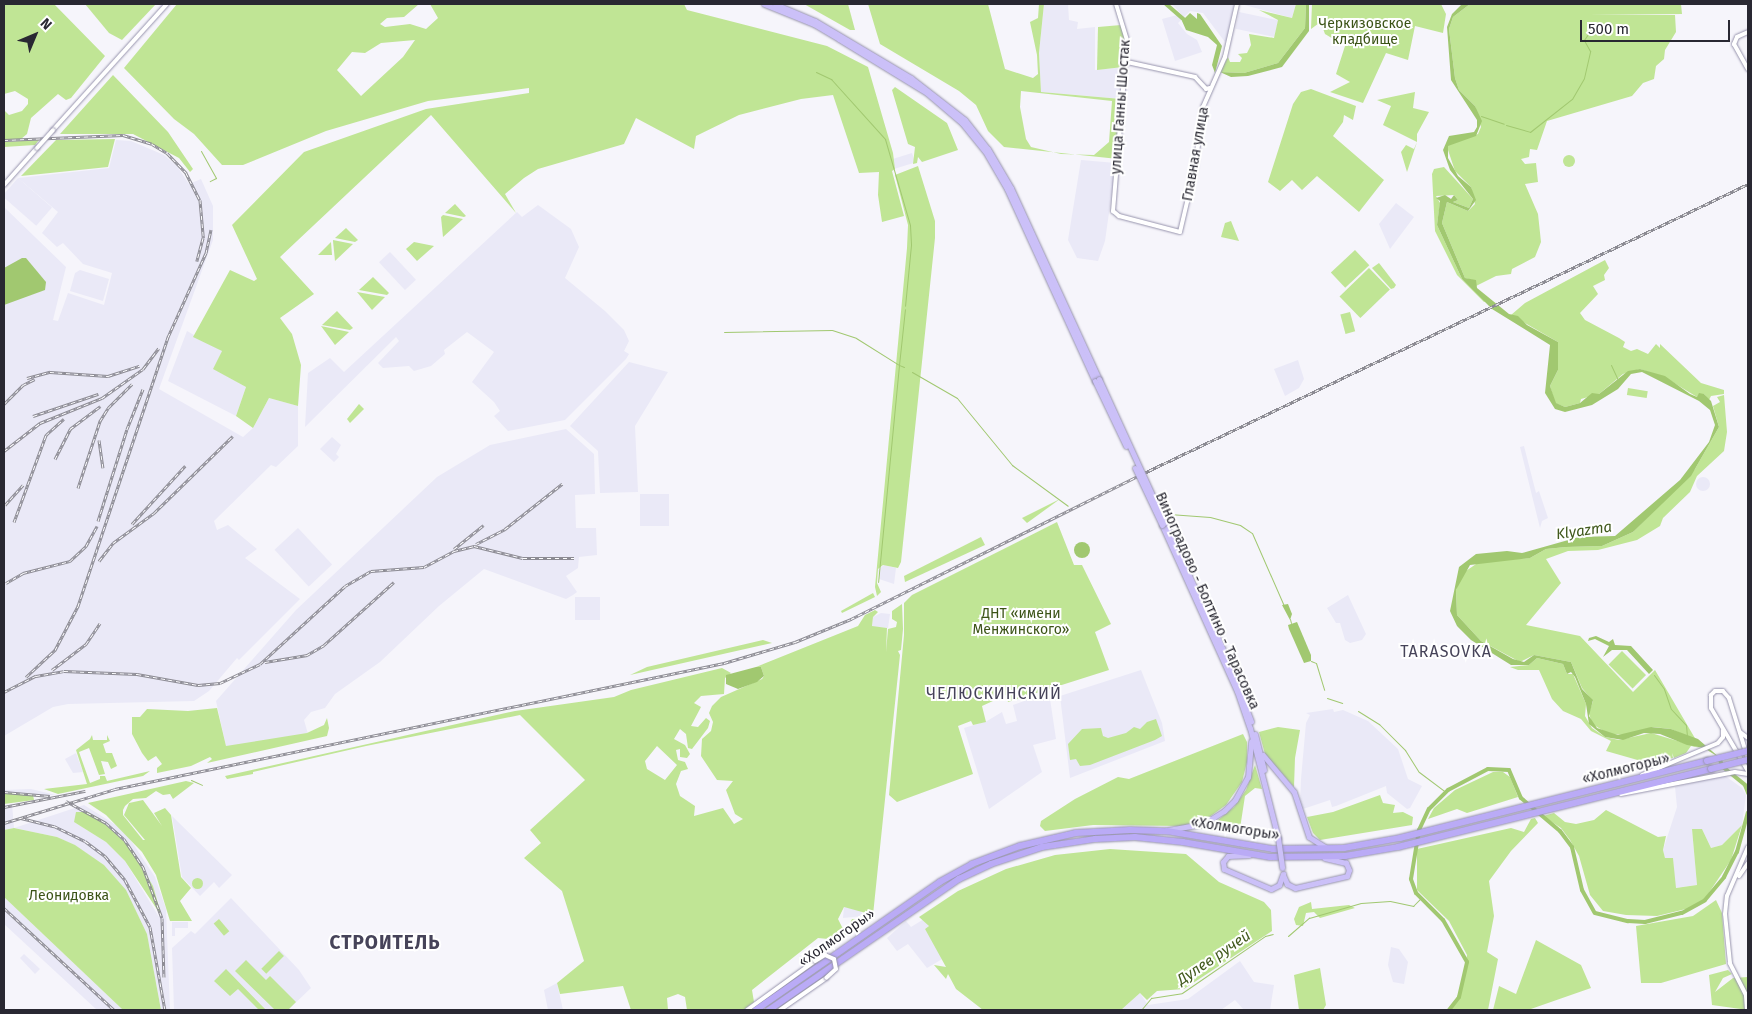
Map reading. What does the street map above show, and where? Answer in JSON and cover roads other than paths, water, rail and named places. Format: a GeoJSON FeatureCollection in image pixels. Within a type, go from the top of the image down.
{"type":"FeatureCollection","features":[{"type":"Feature","properties":{"kind":"highway","name":"«Холмогоры»"},"geometry":{"type":"LineString","coordinates":[[756,1010],[940,882],[988,857],[1076,833],[1161,831],[1273,849],[1336,849],[1434,830],[1748,751]]}},
{"type":"Feature","properties":{"kind":"highway","name":"«Холмогоры»"},"geometry":{"type":"LineString","coordinates":[[769,1010],[944,888],[975,871],[1025,852],[1077,840],[1134,837],[1183,842],[1261,856],[1325,858],[1407,844],[1748,759]]}},
{"type":"Feature","properties":{"kind":"main road"},"geometry":{"type":"LineString","coordinates":[[4,185],[167,4]]}},
{"type":"Feature","properties":{"kind":"main road","name":"Виноградово - Болтино - Тарасовка"},"geometry":{"type":"LineString","coordinates":[[764,4],[814,24],[909,81],[945,108],[980,142]]}},
{"type":"Feature","properties":{"kind":"main road","name":"Виноградово - Болтино - Тарасовка"},"geometry":{"type":"LineString","coordinates":[[775,4],[815,21],[930,90],[964,120],[993,160],[1097,380],[1230,673],[1250,728],[1270,805]]}},
{"type":"Feature","properties":{"kind":"main road","name":"улица Ганны Шостак"},"geometry":{"type":"LineString","coordinates":[[1116,4],[1126,31],[1127,62],[1113,211],[1119,216],[1180,232]]}},
{"type":"Feature","properties":{"kind":"main road","name":"Главная улица"},"geometry":{"type":"LineString","coordinates":[[1180,232],[1210,88],[1221,66],[1237,4]]}},
{"type":"Feature","properties":{"kind":"main road"},"geometry":{"type":"LineString","coordinates":[[1748,32],[1737,37],[1734,44],[1748,69]]}},
{"type":"Feature","properties":{"kind":"main road"},"geometry":{"type":"LineString","coordinates":[[1127,62],[1196,77],[1205,88],[1210,88]]}},
{"type":"Feature","properties":{"kind":"main road","name":"Виноградово - Болтино - Тарасовка"},"geometry":{"type":"LineString","coordinates":[[1163,524],[1236,680],[1258,744],[1270,805]]}},
{"type":"Feature","properties":{"kind":"main road"},"geometry":{"type":"LineString","coordinates":[[1748,759],[1728,696],[1718,690],[1713,692],[1710,700],[1748,773]]}},
{"type":"Feature","properties":{"kind":"main road"},"geometry":{"type":"LineString","coordinates":[[1612,786],[1696,754],[1718,743],[1724,735],[1720,721]]}},
{"type":"Feature","properties":{"kind":"main road"},"geometry":{"type":"LineString","coordinates":[[1161,831],[1203,824],[1224,812],[1235,800],[1251,765],[1250,728]]}},
{"type":"Feature","properties":{"kind":"main road"},"geometry":{"type":"LineString","coordinates":[[1738,728],[1742,736],[1748,738]]}},
{"type":"Feature","properties":{"kind":"main road"},"geometry":{"type":"LineString","coordinates":[[1258,744],[1266,762],[1294,792],[1309,836],[1316,844],[1336,849]]}},
{"type":"Feature","properties":{"kind":"main road"},"geometry":{"type":"LineString","coordinates":[[1609,794],[1735,772],[1748,773]]}},
{"type":"Feature","properties":{"kind":"main road"},"geometry":{"type":"LineString","coordinates":[[1270,805],[1287,884],[1295,888],[1347,876],[1349,870],[1346,863],[1325,858]]}},
{"type":"Feature","properties":{"kind":"main road"},"geometry":{"type":"LineString","coordinates":[[1747,1010],[1746,995],[1729,959],[1725,904],[1748,847]]}},
{"type":"Feature","properties":{"kind":"main road"},"geometry":{"type":"LineString","coordinates":[[1261,856],[1230,855],[1225,859],[1223,867],[1229,874],[1271,889],[1279,885],[1283,871]]}},
{"type":"Feature","properties":{"kind":"main road"},"geometry":{"type":"LineString","coordinates":[[1732,886],[1748,863]]}},
{"type":"Feature","properties":{"kind":"main road"},"geometry":{"type":"LineString","coordinates":[[747,1010],[815,961],[826,955],[834,959],[836,969],[780,1010]]}},
{"type":"Feature","properties":{"kind":"waterway","name":"Klyazma"},"geometry":{"type":"LineString","coordinates":[[1166,4],[1187,22]]}},
{"type":"Feature","properties":{"kind":"waterway"},"geometry":{"type":"LineString","coordinates":[[1506,125],[1530,132],[1572,99],[1584,78],[1590,51],[1584,40],[1594,25]]}},
{"type":"Feature","properties":{"kind":"waterway"},"geometry":{"type":"LineString","coordinates":[[816,72],[831,79],[885,139],[910,225],[911,245],[905,306]]}},
{"type":"Feature","properties":{"kind":"waterway"},"geometry":{"type":"LineString","coordinates":[[1481,116],[1504,124]]}},
{"type":"Feature","properties":{"kind":"waterway"},"geometry":{"type":"LineString","coordinates":[[201,151],[216,178],[210,181]]}},
{"type":"Feature","properties":{"kind":"waterway"},"geometry":{"type":"LineString","coordinates":[[904,367],[899,365],[905,309]]}},
{"type":"Feature","properties":{"kind":"waterway"},"geometry":{"type":"LineString","coordinates":[[724,332],[832,330],[856,338],[899,365],[878,582]]}},
{"type":"Feature","properties":{"kind":"waterway"},"geometry":{"type":"LineString","coordinates":[[1611,365],[1618,380]]}},
{"type":"Feature","properties":{"kind":"waterway"},"geometry":{"type":"LineString","coordinates":[[912,372],[957,398],[1012,465],[1068,506]]}},
{"type":"Feature","properties":{"kind":"waterway"},"geometry":{"type":"LineString","coordinates":[[1169,514],[1210,517],[1240,525],[1252,533],[1284,606]]}},
{"type":"Feature","properties":{"kind":"waterway"},"geometry":{"type":"LineString","coordinates":[[1290,619],[1291,623]]}},
{"type":"Feature","properties":{"kind":"waterway"},"geometry":{"type":"LineString","coordinates":[[1311,661],[1316,663],[1324,690]]}},
{"type":"Feature","properties":{"kind":"waterway"},"geometry":{"type":"LineString","coordinates":[[1654,675],[1664,689],[1671,709],[1686,725],[1687,737]]}},
{"type":"Feature","properties":{"kind":"waterway"},"geometry":{"type":"LineString","coordinates":[[1327,698],[1342,703]]}},
{"type":"Feature","properties":{"kind":"waterway"},"geometry":{"type":"LineString","coordinates":[[1358,711],[1379,724],[1405,750],[1419,772],[1446,792]]}},
{"type":"Feature","properties":{"kind":"waterway","name":"Klyazma"},"geometry":{"type":"LineString","coordinates":[[1719,758],[1723,767],[1745,785],[1748,793]]}},
{"type":"Feature","properties":{"kind":"waterway","name":"Klyazma"},"geometry":{"type":"LineString","coordinates":[[1449,1010],[1459,997],[1467,962],[1443,920],[1416,893],[1411,879],[1419,830],[1429,809],[1448,790],[1488,769],[1509,770],[1521,798],[1560,831],[1572,847],[1582,890],[1595,913],[1628,921],[1645,922],[1682,913],[1705,900],[1724,877],[1737,852],[1748,812]]}},
{"type":"Feature","properties":{"kind":"waterway"},"geometry":{"type":"LineString","coordinates":[[191,780],[202,785]]}},
{"type":"Feature","properties":{"kind":"waterway","name":"Дулев ручей"},"geometry":{"type":"LineString","coordinates":[[1288,936],[1309,918],[1361,903],[1390,901],[1413,906],[1421,898]]}},
{"type":"Feature","properties":{"kind":"waterway","name":"Дулев ручей"},"geometry":{"type":"LineString","coordinates":[[1141,1010],[1151,998],[1182,993],[1265,936],[1273,934]]}},
{"type":"Feature","properties":{"kind":"railway"},"geometry":{"type":"LineString","coordinates":[[4,140],[123,135],[152,144],[167,153],[186,173],[200,200],[203,238],[197,261]]}},
{"type":"Feature","properties":{"kind":"railway"},"geometry":{"type":"LineString","coordinates":[[4,823],[115,789],[724,663],[795,642],[851,619],[1142,474],[1748,184]]}},
{"type":"Feature","properties":{"kind":"railway"},"geometry":{"type":"LineString","coordinates":[[26,677],[55,650],[78,606],[168,337],[206,253],[211,230]]}},
{"type":"Feature","properties":{"kind":"railway"},"geometry":{"type":"LineString","coordinates":[[4,451],[40,423],[102,398],[143,369],[159,348]]}},
{"type":"Feature","properties":{"kind":"railway"},"geometry":{"type":"LineString","coordinates":[[27,378],[50,372],[108,376],[139,366]]}},
{"type":"Feature","properties":{"kind":"railway"},"geometry":{"type":"LineString","coordinates":[[4,404],[23,385],[35,379]]}},
{"type":"Feature","properties":{"kind":"railway"},"geometry":{"type":"LineString","coordinates":[[78,488],[100,421],[108,408],[132,384]]}},
{"type":"Feature","properties":{"kind":"railway"},"geometry":{"type":"LineString","coordinates":[[98,521],[127,429],[143,389]]}},
{"type":"Feature","properties":{"kind":"railway"},"geometry":{"type":"LineString","coordinates":[[33,416],[98,394]]}},
{"type":"Feature","properties":{"kind":"railway"},"geometry":{"type":"LineString","coordinates":[[55,459],[70,429],[100,406]]}},
{"type":"Feature","properties":{"kind":"railway"},"geometry":{"type":"LineString","coordinates":[[14,522],[46,435],[64,419]]}},
{"type":"Feature","properties":{"kind":"railway"},"geometry":{"type":"LineString","coordinates":[[99,561],[113,543],[154,513],[233,436]]}},
{"type":"Feature","properties":{"kind":"railway"},"geometry":{"type":"LineString","coordinates":[[99,440],[103,468]]}},
{"type":"Feature","properties":{"kind":"railway"},"geometry":{"type":"LineString","coordinates":[[132,524],[185,466]]}},
{"type":"Feature","properties":{"kind":"railway"},"geometry":{"type":"LineString","coordinates":[[476,544],[505,529],[562,484]]}},
{"type":"Feature","properties":{"kind":"railway"},"geometry":{"type":"LineString","coordinates":[[5,505],[23,485]]}},
{"type":"Feature","properties":{"kind":"railway"},"geometry":{"type":"LineString","coordinates":[[454,549],[484,525]]}},
{"type":"Feature","properties":{"kind":"railway"},"geometry":{"type":"LineString","coordinates":[[6,583],[23,573],[70,561],[86,546],[97,526]]}},
{"type":"Feature","properties":{"kind":"railway"},"geometry":{"type":"LineString","coordinates":[[4,692],[36,676],[64,671],[137,674],[198,685],[220,683],[260,664],[345,586],[371,571],[424,567],[454,551],[474,546],[523,558],[574,558]]}},
{"type":"Feature","properties":{"kind":"railway"},"geometry":{"type":"LineString","coordinates":[[265,662],[307,655],[324,645],[394,582]]}},
{"type":"Feature","properties":{"kind":"railway"},"geometry":{"type":"LineString","coordinates":[[52,670],[86,644],[100,623]]}},
{"type":"Feature","properties":{"kind":"railway"},"geometry":{"type":"LineString","coordinates":[[4,807],[85,791]]}},
{"type":"Feature","properties":{"kind":"railway"},"geometry":{"type":"LineString","coordinates":[[4,792],[50,796]]}},
{"type":"Feature","properties":{"kind":"railway"},"geometry":{"type":"LineString","coordinates":[[66,801],[106,823],[124,839],[143,867],[162,918],[164,977]]}},
{"type":"Feature","properties":{"kind":"railway"},"geometry":{"type":"LineString","coordinates":[[21,818],[54,826],[85,841],[105,856],[125,880],[150,927],[165,1010]]}},
{"type":"Feature","properties":{"kind":"railway"},"geometry":{"type":"LineString","coordinates":[[4,908],[114,1010]]}},
{"type":"Feature","properties":{"kind":"district","name":"TARASOVKA"},"geometry":{"type":"Point","coordinates":[1446,652]}},
{"type":"Feature","properties":{"kind":"district","name":"ЧЕЛЮСКИНСКИЙ"},"geometry":{"type":"Point","coordinates":[994,694]}},
{"type":"Feature","properties":{"kind":"district","name":"СТРОИТЕЛЬ"},"geometry":{"type":"Point","coordinates":[385,943]}},
{"type":"Feature","properties":{"kind":"park label","name":"Черкизовское кладбище"},"geometry":{"type":"Point","coordinates":[1365,32]}},
{"type":"Feature","properties":{"kind":"park label","name":"ДНТ «имени Менжинского»"},"geometry":{"type":"Point","coordinates":[1021,622]}},
{"type":"Feature","properties":{"kind":"park label","name":"Леонидовка"},"geometry":{"type":"Point","coordinates":[69,896]}}]}
